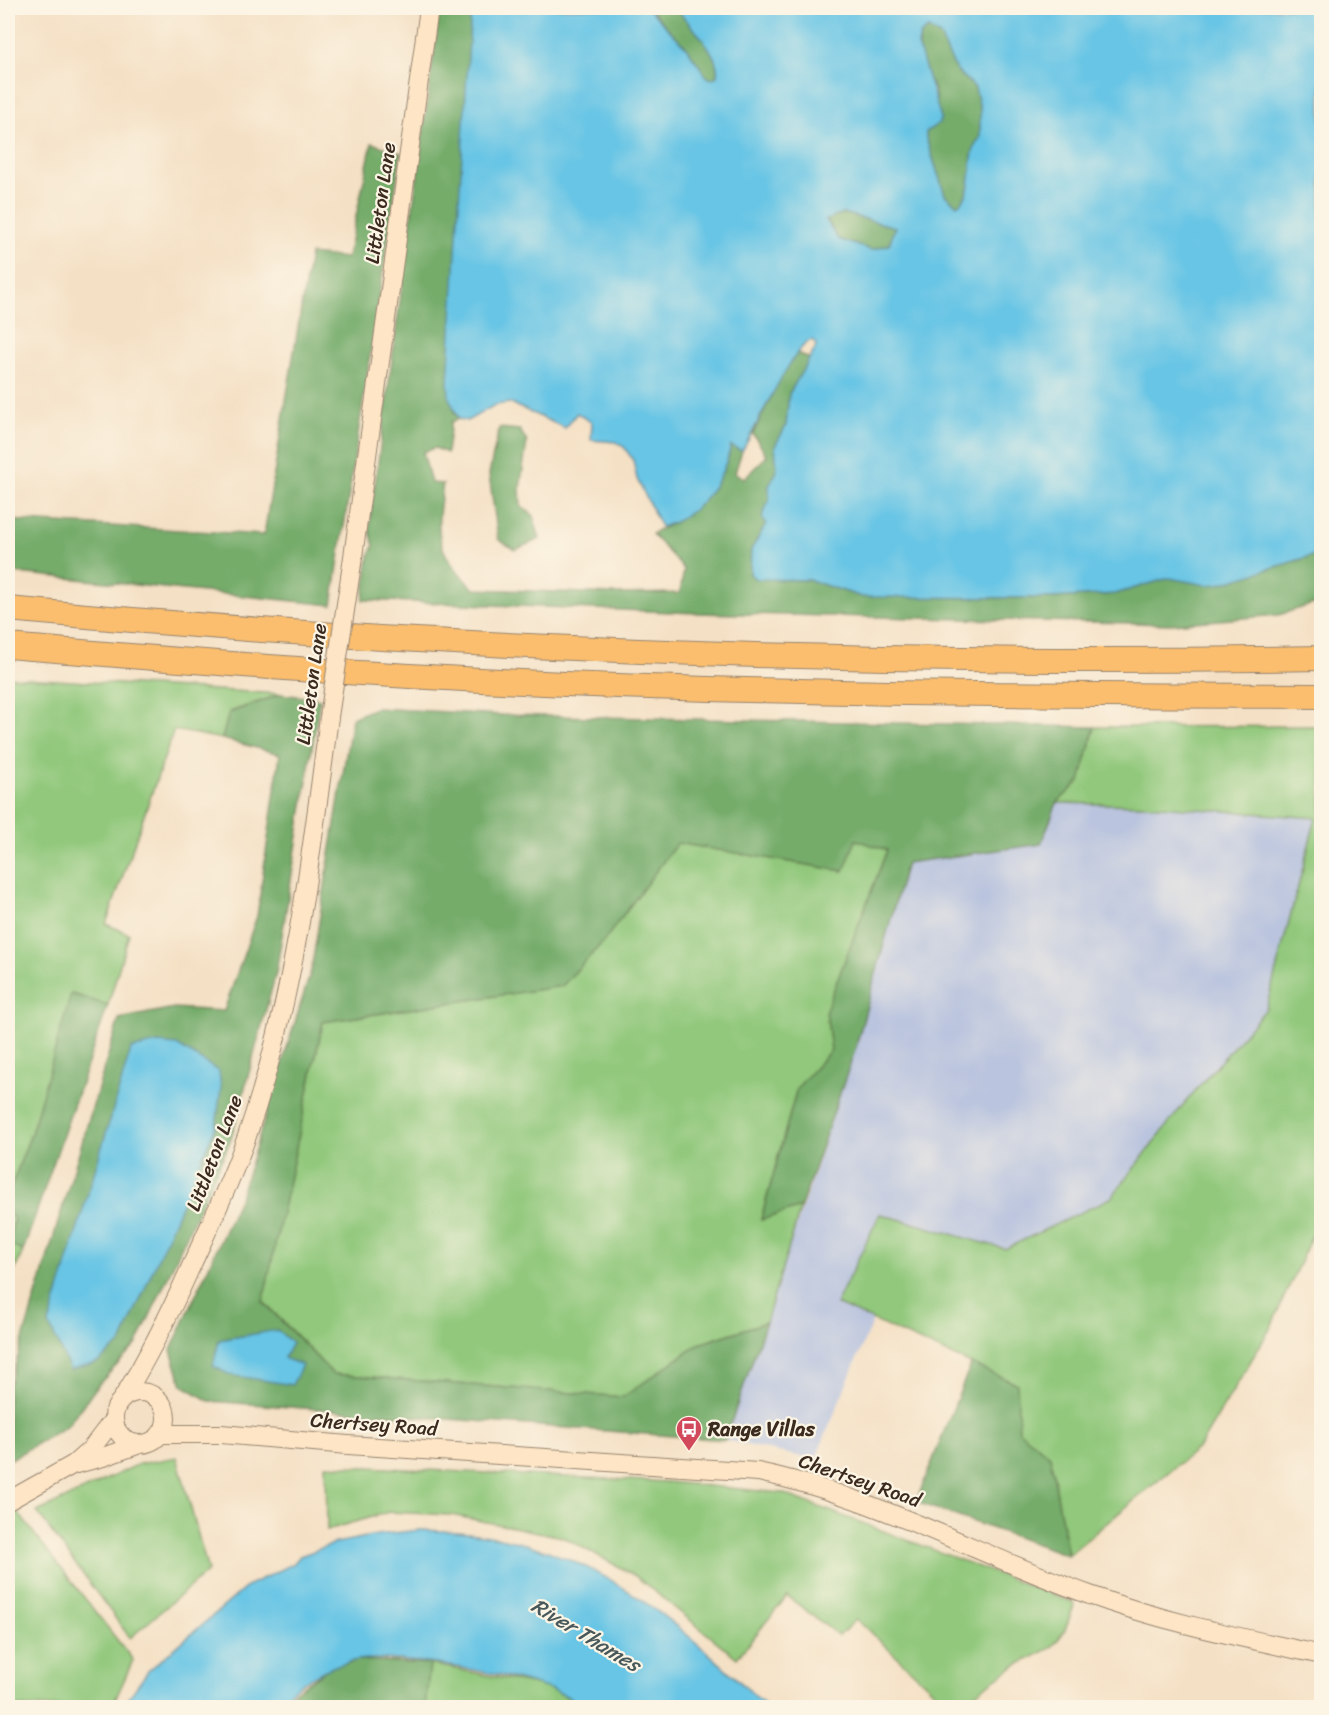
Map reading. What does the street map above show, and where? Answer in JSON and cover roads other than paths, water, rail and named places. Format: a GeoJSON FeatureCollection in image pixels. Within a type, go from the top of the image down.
{"type":"FeatureCollection","features":[{"type":"Feature","properties":{"kind":"highway"},"geometry":{"type":"LineString","coordinates":[[8,609],[257,628],[678,652],[898,658],[1322,658]]}},
{"type":"Feature","properties":{"kind":"highway"},"geometry":{"type":"LineString","coordinates":[[8,646],[377,674],[599,685],[1061,695],[1322,696]]}},
{"type":"Feature","properties":{"kind":"main road","name":"Littleton Lane"},"geometry":{"type":"LineString","coordinates":[[155,1344],[222,1200],[247,1137],[270,1063],[291,976],[306,900],[329,717],[429,8]]}},
{"type":"Feature","properties":{"kind":"main road"},"geometry":{"type":"LineString","coordinates":[[74,1464],[154,1440],[161,1434],[166,1421],[166,1413],[156,1397],[150,1377],[155,1344]]}},
{"type":"Feature","properties":{"kind":"main road"},"geometry":{"type":"LineString","coordinates":[[137,1445],[118,1434],[113,1420],[114,1411],[155,1344]]}},
{"type":"Feature","properties":{"kind":"main road"},"geometry":{"type":"LineString","coordinates":[[122,1399],[138,1392],[156,1397]]}},
{"type":"Feature","properties":{"kind":"main road","name":"Chertsey Road"},"geometry":{"type":"LineString","coordinates":[[166,1413],[189,1425],[221,1434]]}},
{"type":"Feature","properties":{"kind":"main road"},"geometry":{"type":"LineString","coordinates":[[8,1501],[74,1464],[91,1449],[113,1420]]}},
{"type":"Feature","properties":{"kind":"main road","name":"Chertsey Road"},"geometry":{"type":"LineString","coordinates":[[161,1434],[221,1434],[348,1445],[758,1472],[812,1485],[897,1515],[1099,1598],[1174,1621],[1322,1655]]}},
{"type":"Feature","properties":{"kind":"water"},"geometry":{"type":"Polygon","coordinates":[[[471,8],[648,8],[686,47],[707,77],[712,79],[717,76],[715,59],[705,42],[680,13],[680,8],[1321,8],[1321,553],[1219,584],[1206,585],[1169,578],[1115,594],[1052,598],[862,597],[809,580],[756,579],[750,574],[751,550],[766,524],[762,517],[769,500],[769,486],[777,471],[775,446],[786,426],[789,394],[815,349],[816,344],[812,340],[805,345],[786,371],[742,451],[731,446],[722,472],[707,496],[686,515],[661,527],[637,479],[633,460],[624,447],[616,442],[591,440],[592,423],[577,413],[565,428],[510,403],[495,405],[467,421],[459,419],[449,398],[448,381],[471,8]],[[928,29],[920,35],[918,45],[941,118],[939,123],[926,132],[926,138],[945,195],[957,205],[967,192],[973,154],[980,138],[980,108],[975,88],[956,70],[940,36],[928,29]],[[843,213],[826,220],[838,239],[871,250],[889,245],[895,227],[843,213]]]}},
{"type":"Feature","properties":{"kind":"water"},"geometry":{"type":"Polygon","coordinates":[[[158,1043],[177,1045],[219,1071],[221,1089],[216,1126],[121,1343],[97,1363],[70,1370],[49,1324],[131,1049],[158,1043]]]}},
{"type":"Feature","properties":{"kind":"water"},"geometry":{"type":"Polygon","coordinates":[[[277,1330],[292,1343],[284,1358],[302,1365],[292,1385],[230,1375],[213,1366],[219,1340],[277,1330]]]}},
{"type":"Feature","properties":{"kind":"water","name":"River Thames"},"geometry":{"type":"Polygon","coordinates":[[[419,1530],[475,1534],[525,1544],[570,1560],[611,1581],[650,1606],[689,1636],[767,1707],[583,1707],[567,1696],[510,1678],[475,1670],[378,1659],[347,1662],[313,1676],[292,1691],[276,1707],[122,1707],[148,1671],[249,1585],[293,1564],[300,1556],[336,1543],[419,1530]]]}},
{"type":"Feature","properties":{"kind":"place","name":"Range Villas"},"geometry":{"type":"Point","coordinates":[689,1452]}}]}
